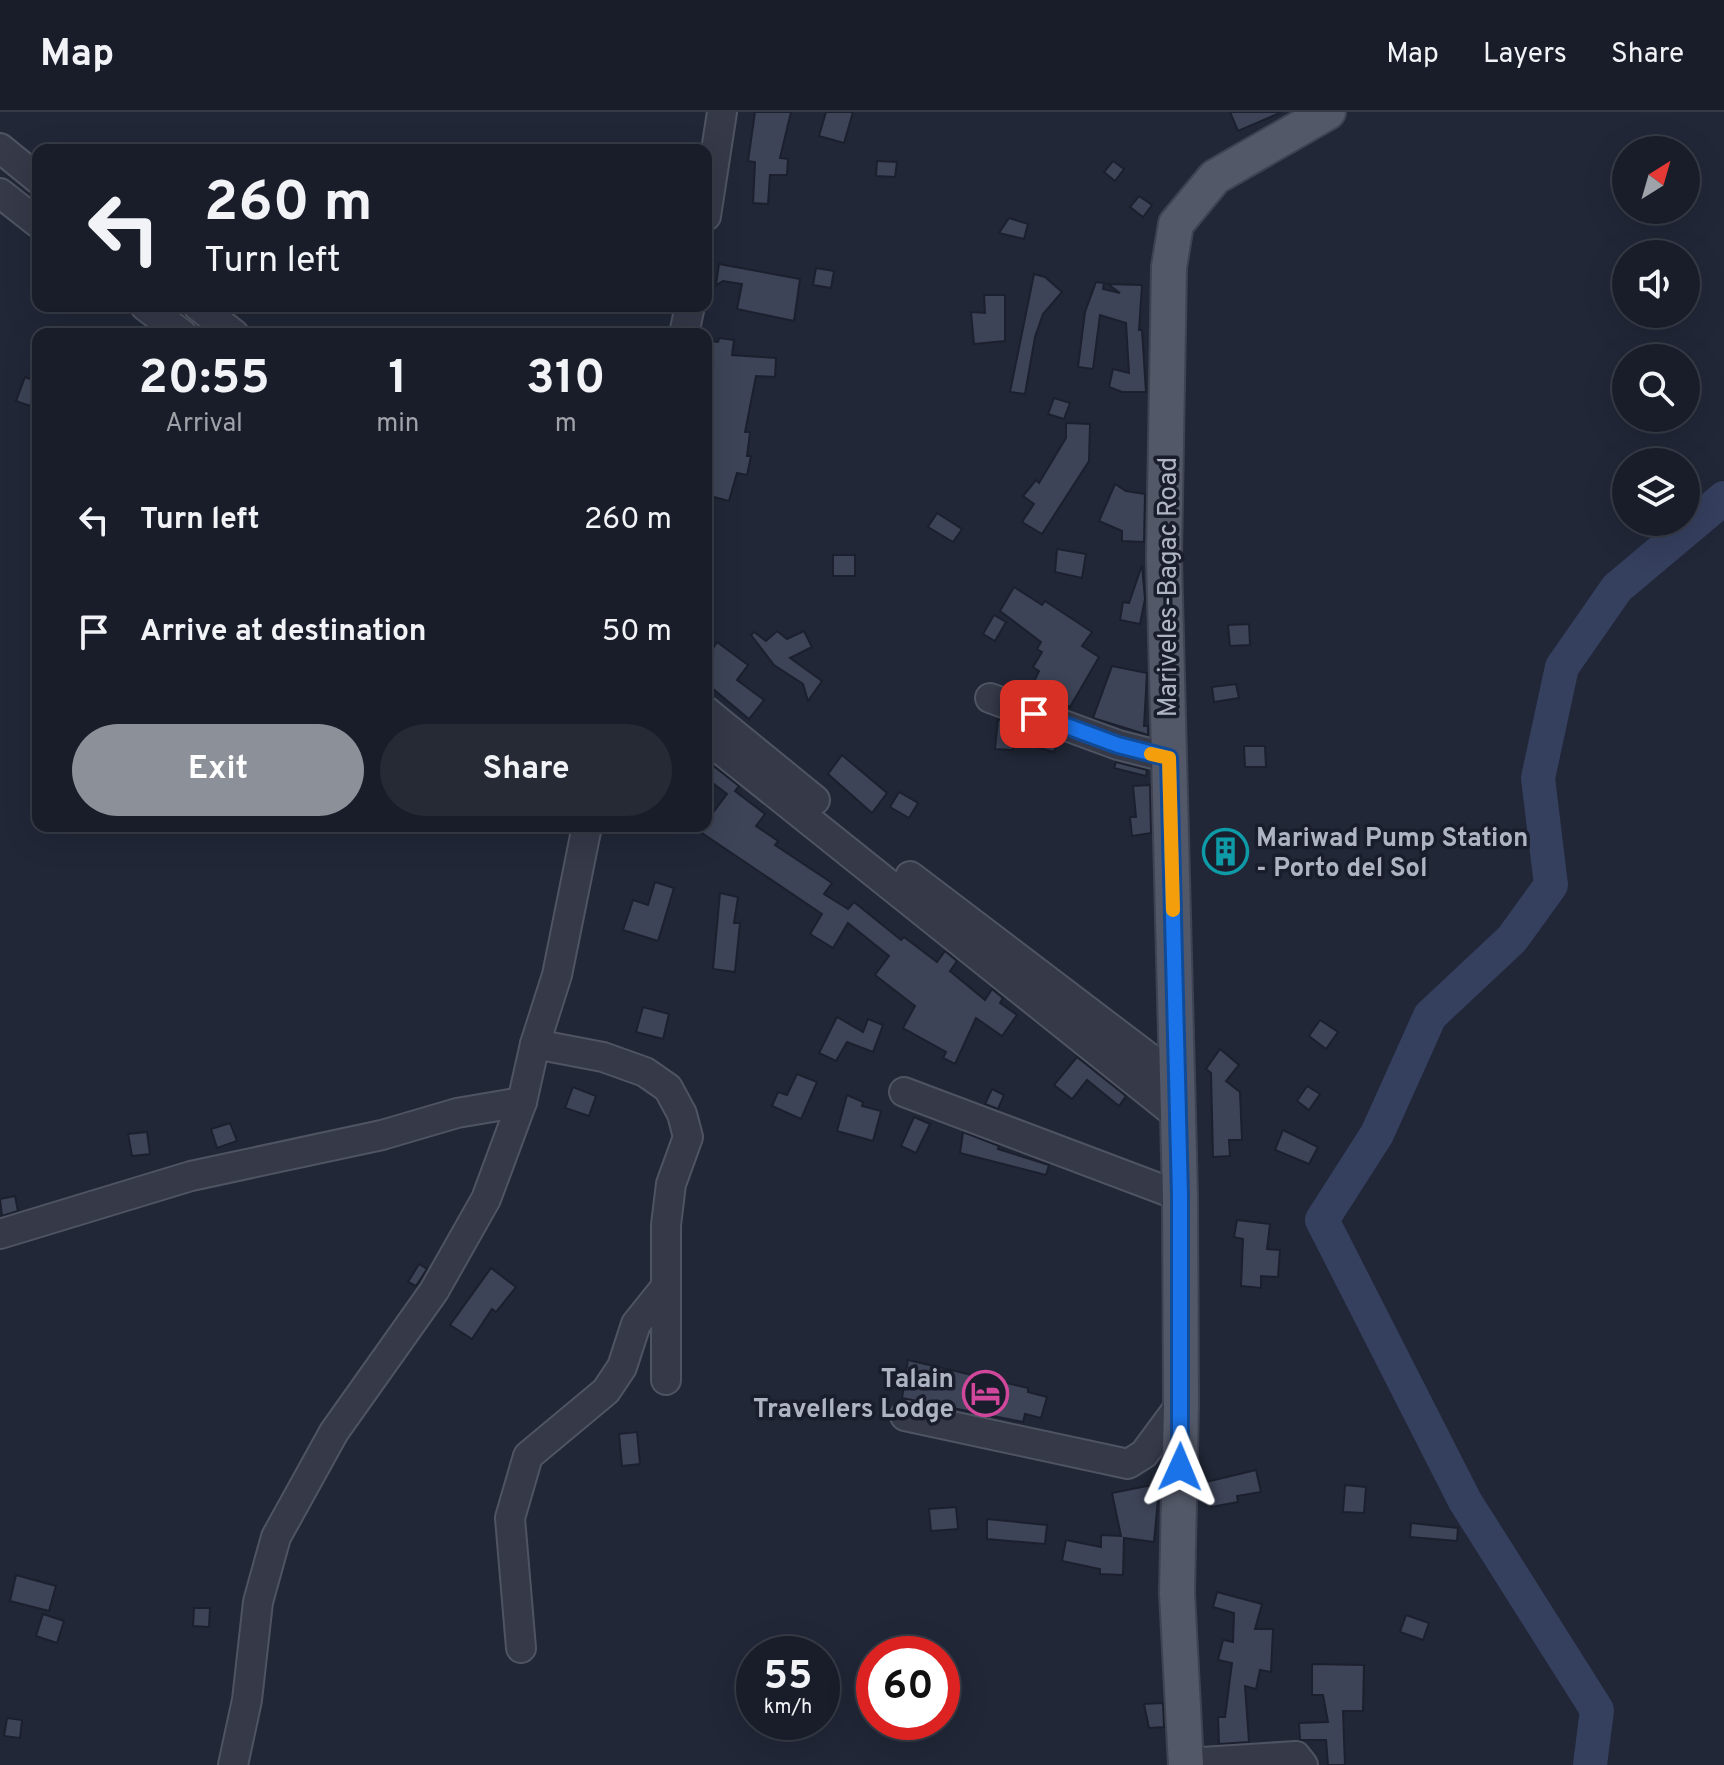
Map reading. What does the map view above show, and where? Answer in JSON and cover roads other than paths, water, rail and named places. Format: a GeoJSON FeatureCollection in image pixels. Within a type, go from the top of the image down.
{"type":"FeatureCollection","features":[{"type":"Feature","properties":{"kind":"main road","name":"Mariveles-Bagac Road"},"geometry":{"type":"LineString","coordinates":[[1186,1764],[1177,1593],[1181,1404],[1180,1196],[1164,542],[1169,267],[1176,224],[1215,177],[1328,112]]}},
{"type":"Feature","properties":{"kind":"street"},"geometry":{"type":"LineString","coordinates":[[712,177],[722,112]]}},
{"type":"Feature","properties":{"kind":"street"},"geometry":{"type":"LineString","coordinates":[[0,148],[32,174]]}},
{"type":"Feature","properties":{"kind":"street"},"geometry":{"type":"LineString","coordinates":[[0,193],[32,218]]}},
{"type":"Feature","properties":{"kind":"street"},"geometry":{"type":"LineString","coordinates":[[153,312],[174,328]]}},
{"type":"Feature","properties":{"kind":"street"},"geometry":{"type":"LineString","coordinates":[[206,312],[226,328]]}},
{"type":"Feature","properties":{"kind":"street"},"geometry":{"type":"LineString","coordinates":[[990,698],[1118,745],[1169,758]]}},
{"type":"Feature","properties":{"kind":"street"},"geometry":{"type":"LineString","coordinates":[[712,716],[888,860],[1177,1079]]}},
{"type":"Feature","properties":{"kind":"street"},"geometry":{"type":"LineString","coordinates":[[712,743],[1177,1115]]}},
{"type":"Feature","properties":{"kind":"street"},"geometry":{"type":"LineString","coordinates":[[233,1765],[247,1700],[258,1602],[276,1537],[334,1432],[434,1291],[479,1213],[522,1102],[535,1044],[557,975],[586,832]]}},
{"type":"Feature","properties":{"kind":"street"},"geometry":{"type":"LineString","coordinates":[[535,1044],[603,1057],[631,1067],[668,1088],[674,1097],[688,1137],[671,1184],[664,1289],[666,1380]]}},
{"type":"Feature","properties":{"kind":"street"},"geometry":{"type":"LineString","coordinates":[[904,1092],[1180,1196]]}},
{"type":"Feature","properties":{"kind":"street"},"geometry":{"type":"LineString","coordinates":[[0,1234],[191,1176],[382,1135],[457,1113],[522,1102]]}},
{"type":"Feature","properties":{"kind":"street"},"geometry":{"type":"LineString","coordinates":[[521,1648],[510,1518],[528,1456],[606,1391],[622,1367],[636,1324],[664,1289]]}},
{"type":"Feature","properties":{"kind":"street"},"geometry":{"type":"LineString","coordinates":[[905,1416],[1128,1464],[1144,1454],[1181,1404]]}},
{"type":"Feature","properties":{"kind":"street"},"geometry":{"type":"LineString","coordinates":[[1186,1764],[1296,1756],[1303,1765]]}},
{"type":"Feature","properties":{"kind":"waterway"},"geometry":{"type":"LineString","coordinates":[[1590,1765],[1597,1710],[1465,1501],[1322,1220],[1377,1134],[1430,1016],[1512,939],[1551,885],[1538,778],[1562,667],[1617,588],[1724,498]]}},
{"type":"Feature","properties":{"kind":"place","name":"Mariwad Pump Station - Porto del Sol"},"geometry":{"type":"Point","coordinates":[1225,852]}},
{"type":"Feature","properties":{"kind":"place","name":"Talain Travellers Lodge"},"geometry":{"type":"Point","coordinates":[985,1393]}}]}
